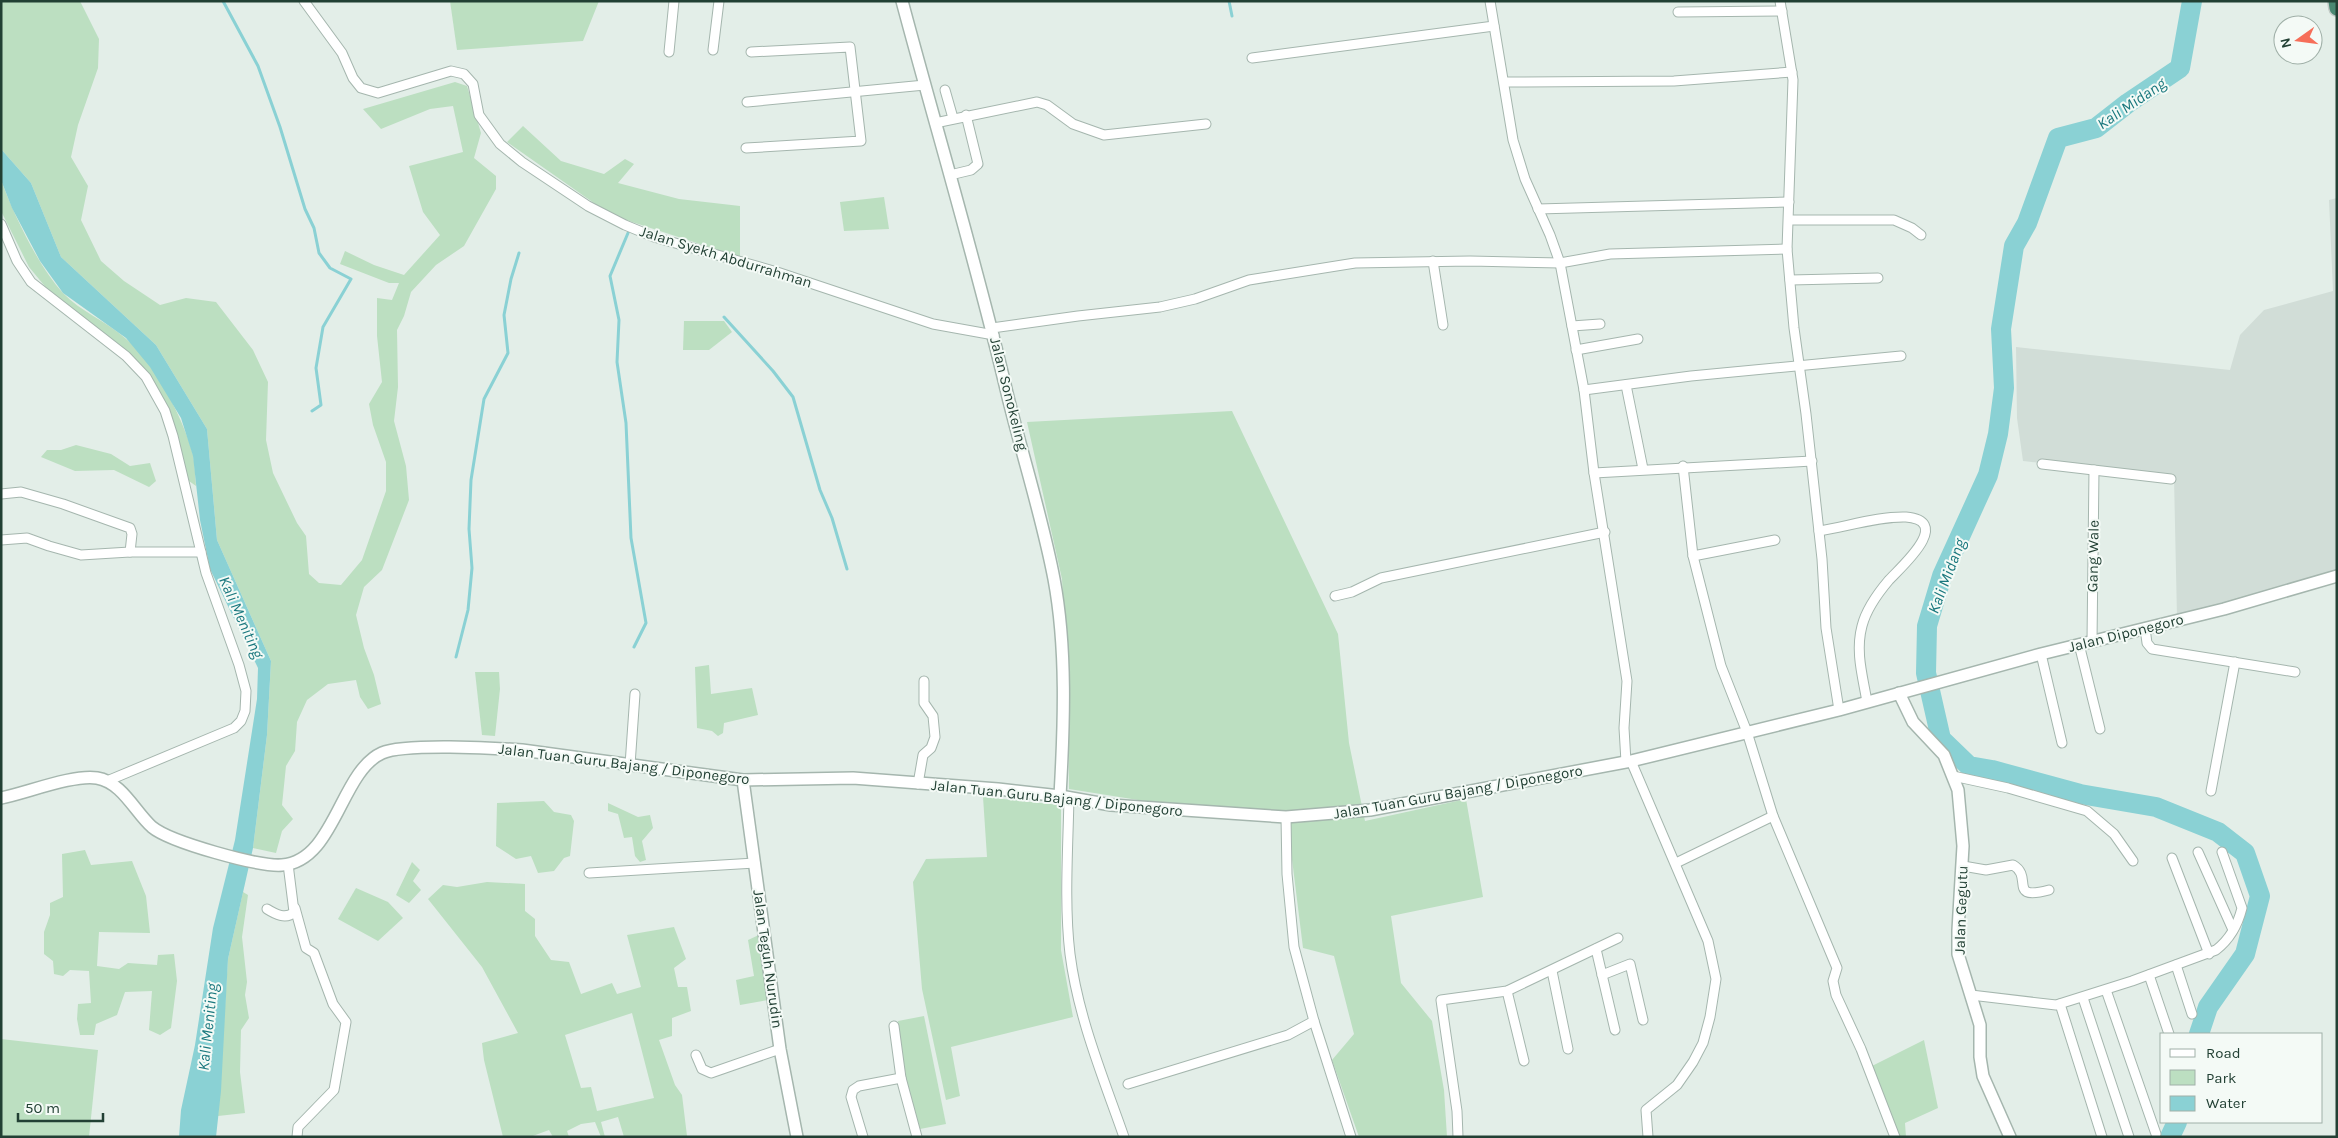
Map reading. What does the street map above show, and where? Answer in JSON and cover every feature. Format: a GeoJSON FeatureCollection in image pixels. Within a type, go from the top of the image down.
{"type":"FeatureCollection","features":[{"type":"Feature","properties":{"kind":"highway"},"geometry":{"type":"LineString","coordinates":[[2336,1],[2337,8]]}},
{"type":"Feature","properties":{"kind":"street","name":"Jalan Syekh Abdurrahman"},"geometry":{"type":"LineString","coordinates":[[304,1],[342,53],[353,78],[361,88],[378,93],[451,71],[464,74],[473,84],[479,115],[500,144],[522,162],[588,206],[654,237],[777,272],[933,324],[993,332],[1078,316],[1160,307],[1195,298],[1248,280],[1356,263],[1433,261],[1560,263],[1610,254],[1787,249]]}},
{"type":"Feature","properties":{"kind":"street"},"geometry":{"type":"LineString","coordinates":[[669,52],[674,1]]}},
{"type":"Feature","properties":{"kind":"street"},"geometry":{"type":"LineString","coordinates":[[713,50],[719,1]]}},
{"type":"Feature","properties":{"kind":"street","name":"Jalan Sonokeling"},"geometry":{"type":"LineString","coordinates":[[902,1],[993,332],[1054,580],[1060,633],[1064,796]]}},
{"type":"Feature","properties":{"kind":"street"},"geometry":{"type":"LineString","coordinates":[[1490,1],[1514,140],[1525,179],[1560,263],[1584,390],[1594,472],[1605,532],[1627,681],[1624,728],[1628,761],[1676,863],[1708,941],[1714,964],[1715,988],[1705,1034],[1693,1062],[1677,1085],[1646,1110],[1648,1137]]}},
{"type":"Feature","properties":{"kind":"street"},"geometry":{"type":"LineString","coordinates":[[1780,1],[1792,72],[1787,249],[1812,461],[1826,628],[1839,710]]}},
{"type":"Feature","properties":{"kind":"street"},"geometry":{"type":"LineString","coordinates":[[1678,12],[1782,11]]}},
{"type":"Feature","properties":{"kind":"street"},"geometry":{"type":"LineString","coordinates":[[1252,58],[1494,26]]}},
{"type":"Feature","properties":{"kind":"street"},"geometry":{"type":"LineString","coordinates":[[746,148],[861,141],[850,48],[751,52]]}},
{"type":"Feature","properties":{"kind":"street"},"geometry":{"type":"LineString","coordinates":[[1504,82],[1674,81],[1792,72]]}},
{"type":"Feature","properties":{"kind":"street"},"geometry":{"type":"LineString","coordinates":[[747,102],[925,85]]}},
{"type":"Feature","properties":{"kind":"street"},"geometry":{"type":"LineString","coordinates":[[945,90],[953,118]]}},
{"type":"Feature","properties":{"kind":"street"},"geometry":{"type":"LineString","coordinates":[[935,123],[966,115],[1037,102],[1047,106],[1073,124],[1104,135],[1206,124]]}},
{"type":"Feature","properties":{"kind":"street"},"geometry":{"type":"LineString","coordinates":[[950,175],[971,170],[978,164],[966,115]]}},
{"type":"Feature","properties":{"kind":"street"},"geometry":{"type":"LineString","coordinates":[[1538,209],[1789,202]]}},
{"type":"Feature","properties":{"kind":"street"},"geometry":{"type":"LineString","coordinates":[[1789,220],[1894,220],[1912,228],[1921,235]]}},
{"type":"Feature","properties":{"kind":"street"},"geometry":{"type":"LineString","coordinates":[[2,226],[17,261],[32,282],[126,356],[153,388],[172,430],[215,603],[239,665],[246,691],[246,704],[241,721],[234,728],[107,781]]}},
{"type":"Feature","properties":{"kind":"street"},"geometry":{"type":"LineString","coordinates":[[1433,261],[1443,325]]}},
{"type":"Feature","properties":{"kind":"street"},"geometry":{"type":"LineString","coordinates":[[1790,280],[1878,278]]}},
{"type":"Feature","properties":{"kind":"street"},"geometry":{"type":"LineString","coordinates":[[1572,326],[1600,324]]}},
{"type":"Feature","properties":{"kind":"street"},"geometry":{"type":"LineString","coordinates":[[1576,350],[1638,339]]}},
{"type":"Feature","properties":{"kind":"street"},"geometry":{"type":"LineString","coordinates":[[1584,390],[1901,356]]}},
{"type":"Feature","properties":{"kind":"street"},"geometry":{"type":"LineString","coordinates":[[1626,385],[1643,469]]}},
{"type":"Feature","properties":{"kind":"street"},"geometry":{"type":"LineString","coordinates":[[1594,472],[1683,466],[1812,461]]}},
{"type":"Feature","properties":{"kind":"street"},"geometry":{"type":"LineString","coordinates":[[2042,464],[2171,479]]}},
{"type":"Feature","properties":{"kind":"street"},"geometry":{"type":"LineString","coordinates":[[1683,466],[1693,556],[1721,666],[1747,732],[1773,816],[1835,965],[1837,971],[1833,981],[1836,995],[1861,1049],[1896,1137]]}},
{"type":"Feature","properties":{"kind":"street","name":"Gang Wale"},"geometry":{"type":"LineString","coordinates":[[2092,641],[2094,470]]}},
{"type":"Feature","properties":{"kind":"street"},"geometry":{"type":"LineString","coordinates":[[1,494],[21,492],[63,504],[130,528],[132,534],[130,552]]}},
{"type":"Feature","properties":{"kind":"street"},"geometry":{"type":"LineString","coordinates":[[1819,531],[1906,518],[1920,522],[1925,530],[1926,534],[1918,549],[1910,561],[1889,581],[1872,605],[1862,626],[1860,659],[1867,702]]}},
{"type":"Feature","properties":{"kind":"street"},"geometry":{"type":"LineString","coordinates":[[1335,596],[1352,592],[1381,578],[1605,532]]}},
{"type":"Feature","properties":{"kind":"street"},"geometry":{"type":"LineString","coordinates":[[1,540],[27,538],[81,555],[130,552],[201,552]]}},
{"type":"Feature","properties":{"kind":"street"},"geometry":{"type":"LineString","coordinates":[[1693,556],[1775,540]]}},
{"type":"Feature","properties":{"kind":"street","name":"Jalan Diponegoro"},"geometry":{"type":"LineString","coordinates":[[1916,687],[2079,644],[2224,609],[2337,576]]}},
{"type":"Feature","properties":{"kind":"street"},"geometry":{"type":"LineString","coordinates":[[2144,628],[2147,643],[2152,649],[2294,672]]}},
{"type":"Feature","properties":{"kind":"street"},"geometry":{"type":"LineString","coordinates":[[2079,644],[2100,729]]}},
{"type":"Feature","properties":{"kind":"street"},"geometry":{"type":"LineString","coordinates":[[2041,654],[2062,743]]}},
{"type":"Feature","properties":{"kind":"street"},"geometry":{"type":"LineString","coordinates":[[2210,791],[2235,662]]}},
{"type":"Feature","properties":{"kind":"street"},"geometry":{"type":"LineString","coordinates":[[918,784],[923,755],[931,748],[935,737],[933,716],[924,703],[924,681]]}},
{"type":"Feature","properties":{"kind":"street","name":"Jalan Tuan Guru Bajang / Diponegoro"},"geometry":{"type":"LineString","coordinates":[[288,864],[301,860],[314,848],[364,769],[382,753],[414,748],[494,748],[586,758],[743,780],[853,778],[998,789],[1064,796],[1119,806],[1286,817],[1370,810],[1628,761],[1839,710],[1916,687]]}},
{"type":"Feature","properties":{"kind":"street","name":"Jalan Gegutu"},"geometry":{"type":"LineString","coordinates":[[1899,693],[1908,715],[1944,755],[1953,776],[1960,809],[1963,866],[1958,954],[1980,1025],[1980,1057],[1983,1076],[2010,1137]]}},
{"type":"Feature","properties":{"kind":"street"},"geometry":{"type":"LineString","coordinates":[[630,765],[635,694]]}},
{"type":"Feature","properties":{"kind":"street"},"geometry":{"type":"LineString","coordinates":[[1953,776],[2008,788],[2087,811],[2114,834],[2133,860]]}},
{"type":"Feature","properties":{"kind":"street"},"geometry":{"type":"LineString","coordinates":[[1,798],[74,780],[95,777],[107,781],[126,797],[144,820],[161,834],[215,852],[264,863],[288,864],[295,908],[306,948],[314,953],[333,1004],[346,1022],[334,1090],[298,1127],[297,1137]]}},
{"type":"Feature","properties":{"kind":"street","name":"Jalan Teguh Nurudin"},"geometry":{"type":"LineString","coordinates":[[743,780],[780,1049],[797,1137]]}},
{"type":"Feature","properties":{"kind":"street"},"geometry":{"type":"LineString","coordinates":[[1064,796],[1070,954],[1077,992],[1094,1056],[1124,1137]]}},
{"type":"Feature","properties":{"kind":"street"},"geometry":{"type":"LineString","coordinates":[[1676,863],[1773,816]]}},
{"type":"Feature","properties":{"kind":"street"},"geometry":{"type":"LineString","coordinates":[[1286,817],[1287,874],[1294,947],[1314,1021],[1351,1137]]}},
{"type":"Feature","properties":{"kind":"street"},"geometry":{"type":"LineString","coordinates":[[2198,852],[2233,930]]}},
{"type":"Feature","properties":{"kind":"street"},"geometry":{"type":"LineString","coordinates":[[1971,995],[2015,1002],[2060,1004],[2083,998],[2209,954],[2226,943],[2242,908],[2222,852]]}},
{"type":"Feature","properties":{"kind":"street"},"geometry":{"type":"LineString","coordinates":[[2172,858],[2209,954]]}},
{"type":"Feature","properties":{"kind":"street"},"geometry":{"type":"LineString","coordinates":[[589,872],[755,863]]}},
{"type":"Feature","properties":{"kind":"street"},"geometry":{"type":"LineString","coordinates":[[1963,866],[1986,870],[2014,865],[2019,869],[2028,894],[2032,895],[2049,890]]}},
{"type":"Feature","properties":{"kind":"street"},"geometry":{"type":"LineString","coordinates":[[266,909],[279,915],[288,916],[293,913],[295,908]]}},
{"type":"Feature","properties":{"kind":"street"},"geometry":{"type":"LineString","coordinates":[[1458,1137],[1457,1111],[1441,1000],[1507,991],[1618,938]]}},
{"type":"Feature","properties":{"kind":"street"},"geometry":{"type":"LineString","coordinates":[[1596,949],[1615,1030]]}},
{"type":"Feature","properties":{"kind":"street"},"geometry":{"type":"LineString","coordinates":[[1602,975],[1630,964],[1643,1020]]}},
{"type":"Feature","properties":{"kind":"street"},"geometry":{"type":"LineString","coordinates":[[2176,965],[2192,1014]]}},
{"type":"Feature","properties":{"kind":"street"},"geometry":{"type":"LineString","coordinates":[[1552,971],[1568,1049]]}},
{"type":"Feature","properties":{"kind":"street"},"geometry":{"type":"LineString","coordinates":[[2149,975],[2169,1033]]}},
{"type":"Feature","properties":{"kind":"street"},"geometry":{"type":"LineString","coordinates":[[2106,990],[2156,1134]]}},
{"type":"Feature","properties":{"kind":"street"},"geometry":{"type":"LineString","coordinates":[[1507,991],[1524,1062]]}},
{"type":"Feature","properties":{"kind":"street"},"geometry":{"type":"LineString","coordinates":[[2083,998],[2129,1137]]}},
{"type":"Feature","properties":{"kind":"street"},"geometry":{"type":"LineString","coordinates":[[2060,1004],[2102,1137]]}},
{"type":"Feature","properties":{"kind":"street"},"geometry":{"type":"LineString","coordinates":[[1128,1084],[1288,1035],[1314,1021]]}},
{"type":"Feature","properties":{"kind":"street"},"geometry":{"type":"LineString","coordinates":[[894,1026],[901,1078],[916,1137]]}},
{"type":"Feature","properties":{"kind":"street"},"geometry":{"type":"LineString","coordinates":[[696,1055],[702,1069],[711,1073],[780,1049]]}},
{"type":"Feature","properties":{"kind":"street"},"geometry":{"type":"LineString","coordinates":[[863,1137],[851,1097],[853,1090],[859,1086],[901,1078]]}},
{"type":"Feature","properties":{"kind":"shaded area"},"geometry":{"type":"Polygon","coordinates":[[[2337,198],[2337,574],[2177,618],[2174,478],[2023,461],[2017,418],[2016,347],[2230,370],[2240,335],[2264,310],[2333,291],[2329,200],[2337,198]]]}},
{"type":"Feature","properties":{"kind":"green space"},"geometry":{"type":"Polygon","coordinates":[[[1,1],[80,1],[99,39],[98,68],[78,125],[71,157],[88,186],[81,220],[101,261],[124,281],[160,305],[186,298],[216,302],[253,350],[268,382],[266,440],[273,473],[297,523],[306,536],[309,574],[319,583],[341,585],[362,560],[386,491],[386,462],[373,425],[369,404],[382,382],[377,336],[377,298],[392,300],[399,283],[389,283],[340,264],[345,251],[374,265],[404,275],[440,235],[423,212],[409,166],[463,152],[453,106],[430,109],[381,129],[363,109],[455,82],[467,86],[481,133],[474,158],[496,176],[496,189],[464,246],[436,265],[411,292],[404,316],[397,330],[398,387],[394,421],[406,466],[409,500],[382,570],[364,587],[356,615],[381,704],[368,709],[360,697],[356,680],[328,684],[307,700],[297,722],[295,751],[286,766],[282,805],[293,819],[282,831],[276,853],[253,848],[267,735],[271,661],[217,540],[207,429],[156,345],[61,257],[31,183],[1,149],[1,1]]]}},
{"type":"Feature","properties":{"kind":"green space"},"geometry":{"type":"Polygon","coordinates":[[[450,1],[599,1],[583,41],[457,50],[450,1]]]}},
{"type":"Feature","properties":{"kind":"green space"},"geometry":{"type":"Polygon","coordinates":[[[523,126],[561,161],[604,174],[625,159],[634,164],[618,183],[679,199],[740,206],[740,257],[629,221],[601,208],[507,142],[523,126]]]}},
{"type":"Feature","properties":{"kind":"green space"},"geometry":{"type":"Polygon","coordinates":[[[1,180],[27,240],[54,282],[70,300],[110,326],[136,348],[157,376],[175,408],[189,441],[194,459],[196,486],[189,481],[171,413],[156,386],[136,360],[48,290],[29,267],[1,211],[1,180]]]}},
{"type":"Feature","properties":{"kind":"green space"},"geometry":{"type":"Polygon","coordinates":[[[884,197],[889,229],[844,231],[840,202],[884,197]]]}},
{"type":"Feature","properties":{"kind":"green space"},"geometry":{"type":"Polygon","coordinates":[[[684,321],[724,321],[732,332],[709,350],[683,350],[684,321]]]}},
{"type":"Feature","properties":{"kind":"green space"},"geometry":{"type":"Polygon","coordinates":[[[1232,411],[1338,634],[1349,743],[1365,821],[1466,799],[1483,897],[1391,916],[1401,983],[1432,1021],[1444,1090],[1447,1137],[1359,1137],[1332,1060],[1354,1034],[1334,956],[1303,948],[1286,811],[1157,803],[1069,789],[1068,683],[1062,579],[1027,422],[1232,411]]]}},
{"type":"Feature","properties":{"kind":"green space"},"geometry":{"type":"Polygon","coordinates":[[[76,445],[111,454],[130,466],[150,463],[156,481],[149,487],[114,470],[75,471],[41,457],[47,450],[61,450],[76,445]]]}},
{"type":"Feature","properties":{"kind":"green space"},"geometry":{"type":"Polygon","coordinates":[[[709,665],[711,694],[752,688],[758,715],[724,723],[723,733],[718,736],[712,731],[697,728],[695,667],[709,665]]]}},
{"type":"Feature","properties":{"kind":"green space"},"geometry":{"type":"Polygon","coordinates":[[[475,672],[499,672],[500,689],[495,736],[482,735],[475,672]]]}},
{"type":"Feature","properties":{"kind":"green space"},"geometry":{"type":"Polygon","coordinates":[[[983,797],[1061,805],[1061,950],[1073,1017],[951,1047],[960,1096],[946,1100],[922,989],[913,882],[926,859],[987,857],[983,797]]]}},
{"type":"Feature","properties":{"kind":"green space"},"geometry":{"type":"Polygon","coordinates":[[[544,801],[554,812],[571,815],[574,821],[570,856],[564,858],[554,871],[538,873],[531,856],[516,859],[496,846],[497,803],[544,801]]]}},
{"type":"Feature","properties":{"kind":"green space"},"geometry":{"type":"Polygon","coordinates":[[[608,803],[638,817],[650,815],[653,828],[642,841],[646,860],[640,862],[635,856],[632,837],[624,838],[618,814],[608,811],[608,803]]]}},
{"type":"Feature","properties":{"kind":"green space"},"geometry":{"type":"Polygon","coordinates":[[[85,850],[91,865],[132,861],[146,896],[150,933],[99,932],[97,966],[119,969],[128,963],[157,965],[158,955],[174,954],[177,981],[171,1028],[160,1035],[149,1030],[152,991],[125,992],[117,1015],[96,1024],[94,1035],[80,1035],[77,1019],[78,1004],[91,1003],[89,971],[70,970],[63,976],[54,974],[53,961],[44,954],[44,932],[50,915],[50,903],[63,897],[62,854],[85,850]]]}},
{"type":"Feature","properties":{"kind":"green space"},"geometry":{"type":"Polygon","coordinates":[[[412,862],[420,870],[413,881],[421,890],[409,903],[396,895],[412,862]]]}},
{"type":"Feature","properties":{"kind":"green space"},"geometry":{"type":"Polygon","coordinates":[[[487,882],[525,884],[525,911],[535,919],[535,936],[551,960],[569,962],[581,994],[612,983],[617,994],[641,987],[627,935],[674,927],[686,959],[674,968],[678,987],[687,987],[691,1011],[672,1018],[672,1036],[659,1040],[675,1085],[682,1095],[687,1136],[624,1137],[618,1117],[601,1122],[605,1137],[601,1137],[595,1122],[581,1124],[567,1131],[569,1137],[553,1137],[549,1130],[530,1137],[503,1137],[484,1060],[482,1043],[518,1033],[482,967],[428,899],[443,885],[457,887],[487,882]],[[632,1013],[565,1035],[581,1088],[591,1087],[597,1111],[654,1098],[632,1013]]]}},
{"type":"Feature","properties":{"kind":"green space"},"geometry":{"type":"Polygon","coordinates":[[[356,888],[388,902],[403,918],[378,941],[338,919],[356,888]]]}},
{"type":"Feature","properties":{"kind":"green space"},"geometry":{"type":"Polygon","coordinates":[[[243,892],[248,895],[242,937],[247,982],[245,995],[249,1018],[241,1030],[240,1072],[245,1113],[218,1116],[228,959],[243,892]]]}},
{"type":"Feature","properties":{"kind":"green space"},"geometry":{"type":"Polygon","coordinates":[[[761,934],[768,1000],[740,1005],[736,980],[754,976],[748,940],[761,934]]]}},
{"type":"Feature","properties":{"kind":"green space"},"geometry":{"type":"Polygon","coordinates":[[[924,1016],[946,1124],[920,1129],[906,1078],[898,1021],[924,1016]]]}},
{"type":"Feature","properties":{"kind":"green space"},"geometry":{"type":"Polygon","coordinates":[[[1,1039],[98,1050],[89,1137],[1,1137],[1,1039]]]}},
{"type":"Feature","properties":{"kind":"green space"},"geometry":{"type":"Polygon","coordinates":[[[1924,1040],[1938,1108],[1905,1123],[1906,1137],[1899,1137],[1872,1066],[1924,1040]]]}},
{"type":"Feature","properties":{"kind":"water","name":"Kali Meniting"},"geometry":{"type":"Polygon","coordinates":[[[1,149],[31,183],[61,257],[156,345],[207,429],[217,540],[271,661],[267,735],[253,848],[228,959],[221,1091],[216,1137],[179,1137],[181,1110],[195,1045],[213,928],[235,840],[257,699],[258,668],[210,569],[200,520],[193,456],[181,418],[150,367],[126,338],[63,293],[40,261],[12,208],[1,180],[1,149]]]}},
{"type":"Feature","properties":{"kind":"waterway"},"geometry":{"type":"LineString","coordinates":[[223,1],[258,66],[280,127],[305,209],[314,228],[319,253],[330,268],[351,279],[323,327],[316,368],[321,405],[312,411]]}},
{"type":"Feature","properties":{"kind":"waterway"},"geometry":{"type":"LineString","coordinates":[[1229,1],[1232,16]]}},
{"type":"Feature","properties":{"kind":"waterway","name":"Kali Midang"},"geometry":{"type":"LineString","coordinates":[[2192,1],[2180,68],[2128,103],[2096,128],[2058,138],[2027,223],[2014,246],[2001,329],[2004,388],[1998,434],[1988,475],[1942,576],[1927,626],[1926,673],[1941,739],[1969,766],[1992,770],[2080,794],[2156,807],[2218,832],[2245,853],[2260,896],[2245,954],[2208,1007],[2199,1033]]}},
{"type":"Feature","properties":{"kind":"waterway"},"geometry":{"type":"LineString","coordinates":[[628,233],[610,276],[619,320],[617,362],[626,423],[631,538],[646,623],[634,647]]}},
{"type":"Feature","properties":{"kind":"waterway"},"geometry":{"type":"LineString","coordinates":[[456,657],[468,610],[472,568],[469,529],[471,480],[484,399],[508,353],[504,315],[511,279],[519,253]]}},
{"type":"Feature","properties":{"kind":"waterway"},"geometry":{"type":"LineString","coordinates":[[724,317],[773,371],[793,397],[820,490],[832,518],[847,569]]}},
{"type":"Feature","properties":{"kind":"waterway","name":"Kali Midang"},"geometry":{"type":"LineString","coordinates":[[2170,1137],[2177,1123]]}}]}
